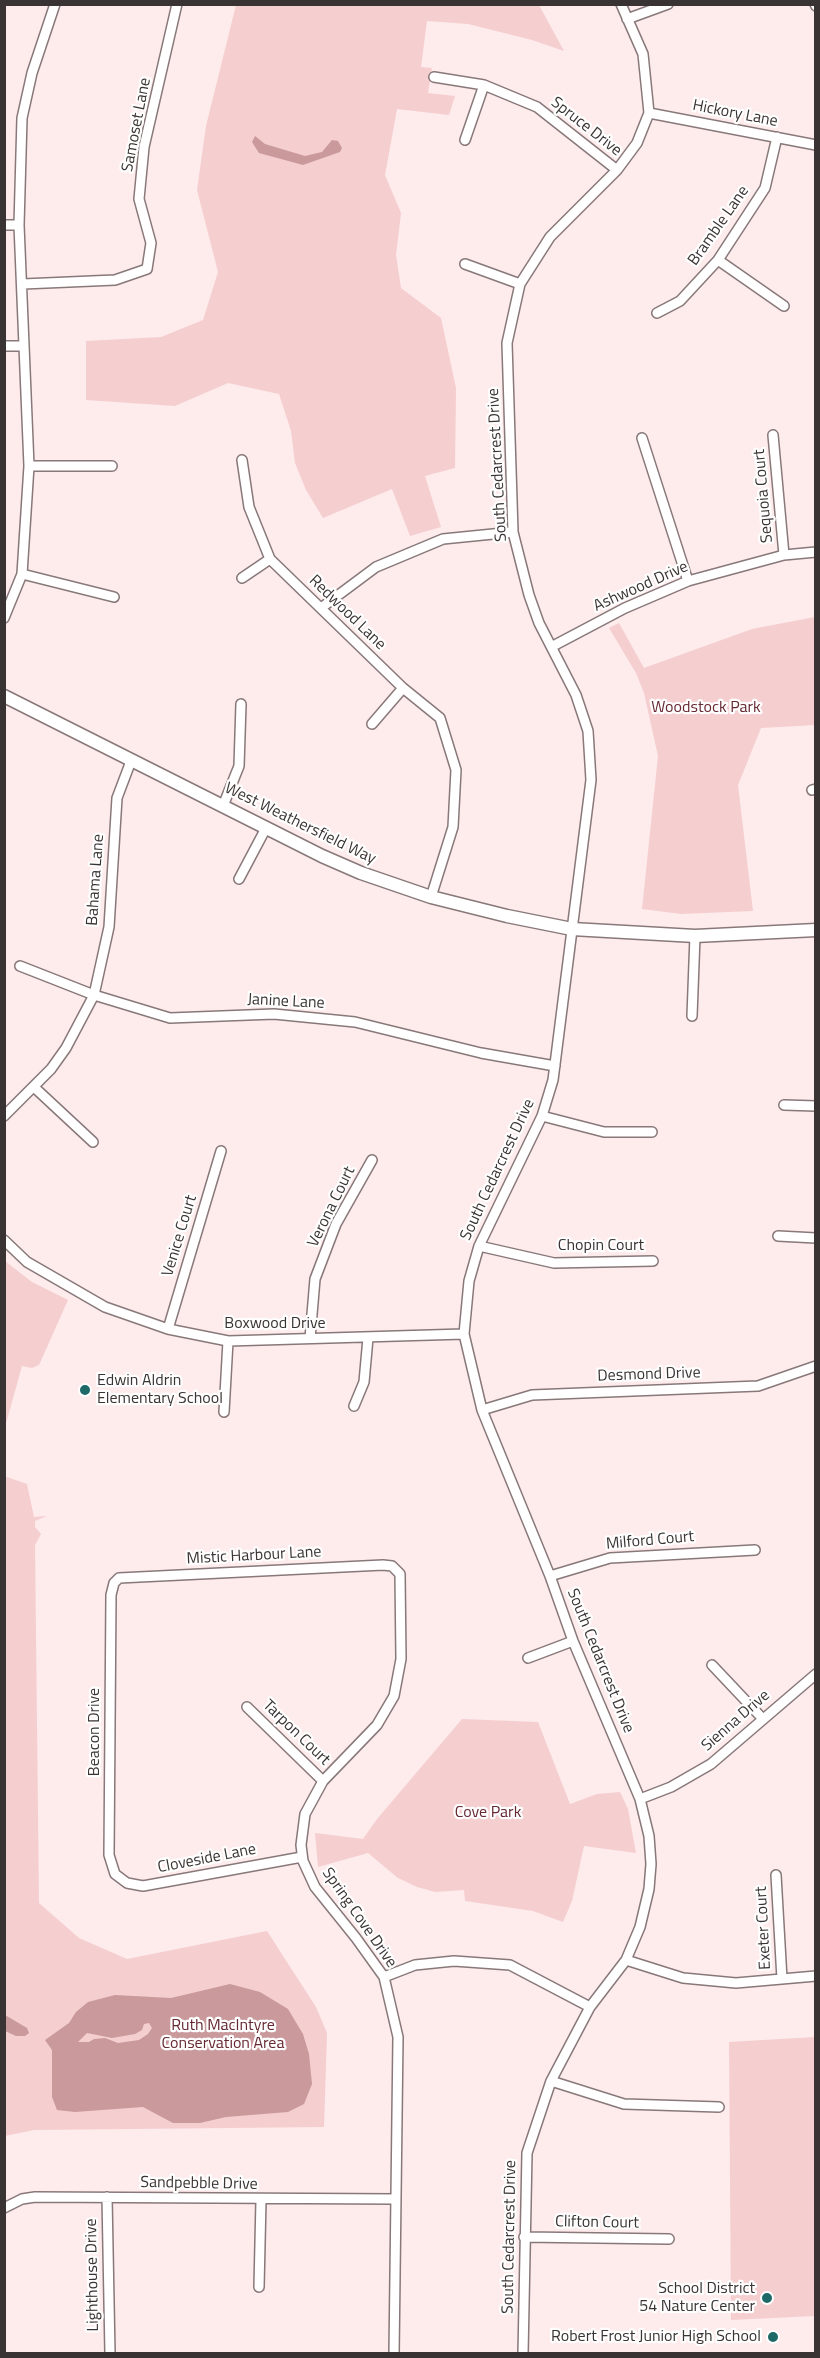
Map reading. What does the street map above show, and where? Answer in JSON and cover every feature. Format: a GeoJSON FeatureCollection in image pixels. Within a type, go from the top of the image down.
{"type":"FeatureCollection","features":[{"type":"Feature","properties":{"kind":"street"},"geometry":{"type":"LineString","coordinates":[[4,618],[22,574],[29,466],[19,225],[22,118],[32,73],[55,4]]}},
{"type":"Feature","properties":{"kind":"street","name":"Samoset Lane"},"geometry":{"type":"LineString","coordinates":[[23,284],[115,280],[147,269],[151,243],[139,199],[144,147],[177,4]]}},
{"type":"Feature","properties":{"kind":"street","name":"South Cedarcrest Drive"},"geometry":{"type":"LineString","coordinates":[[523,2354],[527,2153],[551,2081],[590,2007],[626,1960],[640,1927],[649,1889],[649,1836],[640,1799],[573,1641],[550,1576],[482,1410],[464,1334],[469,1281],[479,1246],[542,1116],[555,1066],[591,780],[588,731],[576,695],[553,646],[539,623],[529,595],[513,532],[507,343],[520,284],[550,237],[617,170],[637,143],[649,113],[643,54],[621,4]]}},
{"type":"Feature","properties":{"kind":"street"},"geometry":{"type":"LineString","coordinates":[[627,19],[668,4]]}},
{"type":"Feature","properties":{"kind":"street","name":"Spruce Drive"},"geometry":{"type":"LineString","coordinates":[[434,76],[484,85],[537,107],[617,170]]}},
{"type":"Feature","properties":{"kind":"street"},"geometry":{"type":"LineString","coordinates":[[465,140],[484,85]]}},
{"type":"Feature","properties":{"kind":"street","name":"Hickory Lane"},"geometry":{"type":"LineString","coordinates":[[649,113],[816,145]]}},
{"type":"Feature","properties":{"kind":"street","name":"Bramble Lane"},"geometry":{"type":"LineString","coordinates":[[657,313],[680,301],[718,260],[765,188],[777,137]]}},
{"type":"Feature","properties":{"kind":"street"},"geometry":{"type":"LineString","coordinates":[[4,225],[19,225]]}},
{"type":"Feature","properties":{"kind":"street"},"geometry":{"type":"LineString","coordinates":[[718,260],[784,306]]}},
{"type":"Feature","properties":{"kind":"street"},"geometry":{"type":"LineString","coordinates":[[465,264],[520,284]]}},
{"type":"Feature","properties":{"kind":"street"},"geometry":{"type":"LineString","coordinates":[[4,346],[23,346]]}},
{"type":"Feature","properties":{"kind":"street","name":"Sequoia Court"},"geometry":{"type":"LineString","coordinates":[[773,435],[784,555]]}},
{"type":"Feature","properties":{"kind":"street"},"geometry":{"type":"LineString","coordinates":[[642,438],[687,581]]}},
{"type":"Feature","properties":{"kind":"street","name":"Redwood Lane"},"geometry":{"type":"LineString","coordinates":[[242,459],[249,507],[270,559],[403,688],[440,718],[456,770],[453,827],[431,897]]}},
{"type":"Feature","properties":{"kind":"street"},"geometry":{"type":"LineString","coordinates":[[29,466],[112,466]]}},
{"type":"Feature","properties":{"kind":"street"},"geometry":{"type":"LineString","coordinates":[[321,608],[376,567],[443,539],[513,532]]}},
{"type":"Feature","properties":{"kind":"street","name":"Ashwood Drive"},"geometry":{"type":"LineString","coordinates":[[553,646],[625,608],[687,581],[784,555],[816,552]]}},
{"type":"Feature","properties":{"kind":"street"},"geometry":{"type":"LineString","coordinates":[[242,578],[270,559]]}},
{"type":"Feature","properties":{"kind":"street"},"geometry":{"type":"LineString","coordinates":[[22,574],[114,597]]}},
{"type":"Feature","properties":{"kind":"street"},"geometry":{"type":"LineString","coordinates":[[372,724],[403,688]]}},
{"type":"Feature","properties":{"kind":"street","name":"West Weathersfield Way"},"geometry":{"type":"LineString","coordinates":[[4,696],[266,828],[361,873],[431,897],[572,929],[695,936],[816,930]]}},
{"type":"Feature","properties":{"kind":"street"},"geometry":{"type":"LineString","coordinates":[[223,806],[238,766],[241,704]]}},
{"type":"Feature","properties":{"kind":"street","name":"Bahama Lane"},"geometry":{"type":"LineString","coordinates":[[4,1116],[35,1088],[66,1048],[94,995],[109,927],[117,798],[131,761]]}},
{"type":"Feature","properties":{"kind":"street"},"geometry":{"type":"LineString","coordinates":[[239,879],[266,828]]}},
{"type":"Feature","properties":{"kind":"street"},"geometry":{"type":"LineString","coordinates":[[692,1016],[695,936]]}},
{"type":"Feature","properties":{"kind":"street","name":"Janine Lane"},"geometry":{"type":"LineString","coordinates":[[20,966],[94,995],[170,1017],[274,1014],[355,1022],[481,1053],[555,1066]]}},
{"type":"Feature","properties":{"kind":"street"},"geometry":{"type":"LineString","coordinates":[[35,1088],[93,1142]]}},
{"type":"Feature","properties":{"kind":"street"},"geometry":{"type":"LineString","coordinates":[[784,1104],[816,1106]]}},
{"type":"Feature","properties":{"kind":"street"},"geometry":{"type":"LineString","coordinates":[[542,1116],[604,1132],[651,1132]]}},
{"type":"Feature","properties":{"kind":"street","name":"Venice Court"},"geometry":{"type":"LineString","coordinates":[[168,1329],[221,1151]]}},
{"type":"Feature","properties":{"kind":"street","name":"Verona Court"},"geometry":{"type":"LineString","coordinates":[[310,1338],[315,1279],[336,1224],[372,1160]]}},
{"type":"Feature","properties":{"kind":"street"},"geometry":{"type":"LineString","coordinates":[[778,1236],[816,1238]]}},
{"type":"Feature","properties":{"kind":"street","name":"Boxwood Drive"},"geometry":{"type":"LineString","coordinates":[[4,1240],[27,1262],[105,1307],[168,1329],[228,1341],[464,1334]]}},
{"type":"Feature","properties":{"kind":"street","name":"Chopin Court"},"geometry":{"type":"LineString","coordinates":[[479,1246],[554,1263],[653,1261]]}},
{"type":"Feature","properties":{"kind":"street"},"geometry":{"type":"LineString","coordinates":[[354,1406],[364,1382],[368,1338]]}},
{"type":"Feature","properties":{"kind":"street"},"geometry":{"type":"LineString","coordinates":[[224,1412],[228,1341]]}},
{"type":"Feature","properties":{"kind":"street","name":"Desmond Drive"},"geometry":{"type":"LineString","coordinates":[[482,1410],[532,1395],[758,1386],[816,1366]]}},
{"type":"Feature","properties":{"kind":"street","name":"Milford Court"},"geometry":{"type":"LineString","coordinates":[[550,1576],[610,1558],[755,1550]]}},
{"type":"Feature","properties":{"kind":"street","name":"Mistic Harbour Lane"},"geometry":{"type":"LineString","coordinates":[[114,1583],[124,1577],[383,1565],[397,1569]]}},
{"type":"Feature","properties":{"kind":"street","name":"Spring Cove Drive"},"geometry":{"type":"LineString","coordinates":[[394,2354],[398,2037],[384,1977],[315,1887],[302,1857],[301,1835],[305,1814],[323,1781],[370,1734],[394,1696],[401,1659],[401,1581],[397,1569]]}},
{"type":"Feature","properties":{"kind":"street","name":"Beacon Drive"},"geometry":{"type":"LineString","coordinates":[[114,1583],[111,1595],[109,1855],[111,1868],[119,1878]]}},
{"type":"Feature","properties":{"kind":"street"},"geometry":{"type":"LineString","coordinates":[[528,1658],[573,1641]]}},
{"type":"Feature","properties":{"kind":"street"},"geometry":{"type":"LineString","coordinates":[[712,1665],[763,1719]]}},
{"type":"Feature","properties":{"kind":"street","name":"Sienna Drive"},"geometry":{"type":"LineString","coordinates":[[640,1799],[671,1787],[711,1764],[816,1674]]}},
{"type":"Feature","properties":{"kind":"street","name":"Tarpon Court"},"geometry":{"type":"LineString","coordinates":[[247,1707],[323,1781]]}},
{"type":"Feature","properties":{"kind":"street","name":"Cloveside Lane"},"geometry":{"type":"LineString","coordinates":[[119,1878],[127,1883],[143,1886],[302,1857]]}},
{"type":"Feature","properties":{"kind":"street","name":"Exeter Court"},"geometry":{"type":"LineString","coordinates":[[776,1875],[782,1979]]}},
{"type":"Feature","properties":{"kind":"street"},"geometry":{"type":"LineString","coordinates":[[626,1960],[683,1978],[736,1983],[816,1976]]}},
{"type":"Feature","properties":{"kind":"street"},"geometry":{"type":"LineString","coordinates":[[384,1977],[415,1965],[454,1961],[510,1965],[590,2007]]}},
{"type":"Feature","properties":{"kind":"street"},"geometry":{"type":"LineString","coordinates":[[551,2081],[624,2104],[719,2107]]}},
{"type":"Feature","properties":{"kind":"street","name":"Sandpebble Drive"},"geometry":{"type":"LineString","coordinates":[[4,2208],[35,2197],[395,2199]]}},
{"type":"Feature","properties":{"kind":"street","name":"Lighthouse Drive"},"geometry":{"type":"LineString","coordinates":[[107,2197],[110,2354]]}},
{"type":"Feature","properties":{"kind":"street"},"geometry":{"type":"LineString","coordinates":[[259,2287],[261,2200]]}},
{"type":"Feature","properties":{"kind":"street","name":"Clifton Court"},"geometry":{"type":"LineString","coordinates":[[524,2237],[669,2239]]}},
{"type":"Feature","properties":{"kind":"green space"},"geometry":{"type":"Polygon","coordinates":[[[236,5],[539,5],[564,51],[532,40],[468,24],[427,21],[421,67],[432,68],[428,93],[455,96],[449,115],[397,109],[385,175],[401,213],[396,255],[401,288],[441,318],[456,388],[455,468],[425,476],[441,527],[410,536],[392,489],[323,518],[306,490],[295,463],[291,431],[279,394],[228,383],[175,406],[86,400],[86,341],[161,337],[203,320],[218,272],[197,190],[206,126],[236,5]]]}},
{"type":"Feature","properties":{"kind":"green space","name":"Woodstock Park"},"geometry":{"type":"Polygon","coordinates":[[[815,617],[815,725],[761,728],[738,785],[753,911],[681,914],[642,909],[658,756],[644,693],[636,673],[609,628],[619,623],[644,668],[752,629],[815,617]]]}},
{"type":"Feature","properties":{"kind":"green space"},"geometry":{"type":"Polygon","coordinates":[[[5,1261],[32,1282],[68,1300],[39,1365],[32,1368],[22,1366],[5,1427],[5,1261]]]}},
{"type":"Feature","properties":{"kind":"green space","name":"Ruth MacIntyre Conservation Area"},"geometry":{"type":"Polygon","coordinates":[[[4,1476],[27,1484],[34,1517],[47,1516],[35,1521],[35,1527],[41,1534],[35,1545],[39,1903],[79,1938],[127,1959],[267,1931],[316,2007],[327,2033],[324,2127],[34,2130],[5,2136],[4,1476]]]}},
{"type":"Feature","properties":{"kind":"green space","name":"Cove Park"},"geometry":{"type":"Polygon","coordinates":[[[462,1719],[538,1722],[570,1804],[597,1794],[620,1792],[628,1809],[636,1853],[584,1846],[572,1901],[563,1922],[533,1911],[465,1901],[464,1890],[435,1892],[417,1887],[398,1878],[368,1853],[318,1867],[315,1833],[363,1839],[377,1819],[462,1719]]]}},
{"type":"Feature","properties":{"kind":"green space"},"geometry":{"type":"Polygon","coordinates":[[[815,2037],[815,2316],[731,2320],[729,2042],[815,2037]]]}},
{"type":"Feature","properties":{"kind":"shaded area"},"geometry":{"type":"Polygon","coordinates":[[[255,136],[265,144],[305,156],[322,152],[332,140],[338,141],[342,148],[340,152],[303,165],[259,153],[252,142],[255,136]]]}},
{"type":"Feature","properties":{"kind":"shaded area"},"geometry":{"type":"Polygon","coordinates":[[[230,1984],[260,1992],[288,2009],[303,2034],[309,2054],[312,2084],[304,2104],[288,2112],[226,2117],[200,2123],[173,2123],[143,2107],[75,2112],[57,2110],[52,2097],[52,2050],[45,2040],[69,2023],[76,2012],[88,2002],[115,1995],[171,1998],[230,1984]],[[149,2023],[144,2024],[142,2030],[135,2034],[112,2038],[87,2033],[78,2042],[105,2038],[118,2043],[139,2040],[152,2028],[149,2023]]]}},
{"type":"Feature","properties":{"kind":"shaded area"},"geometry":{"type":"Polygon","coordinates":[[[5,2015],[27,2028],[29,2033],[25,2036],[16,2036],[5,2031],[5,2015]]]}},
{"type":"Feature","properties":{"kind":"place","name":"Edwin Aldrin Elementary School"},"geometry":{"type":"Point","coordinates":[85,1390]}},
{"type":"Feature","properties":{"kind":"place","name":"School District 54 Nature Center"},"geometry":{"type":"Point","coordinates":[767,2298]}},
{"type":"Feature","properties":{"kind":"place","name":"Robert Frost Junior High School"},"geometry":{"type":"Point","coordinates":[773,2337]}}]}
